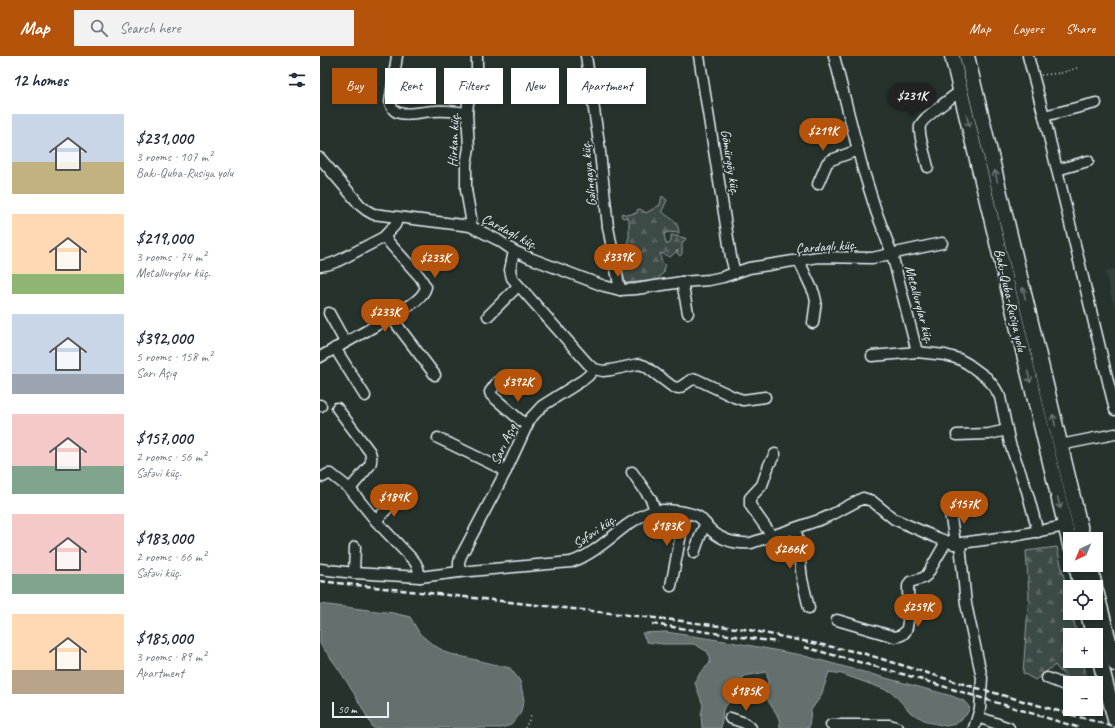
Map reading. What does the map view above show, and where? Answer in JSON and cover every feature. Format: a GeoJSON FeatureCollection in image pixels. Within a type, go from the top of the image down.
{"type":"FeatureCollection","features":[{"type":"Feature","properties":{"kind":"highway","name":"Bakı-Quba-Rusiya yolu"},"geometry":{"type":"LineString","coordinates":[[952,56],[1067,532]]}},
{"type":"Feature","properties":{"kind":"highway","name":"Bakı-Quba-Rusiya yolu"},"geometry":{"type":"LineString","coordinates":[[967,56],[1081,532]]}},
{"type":"Feature","properties":{"kind":"highway"},"geometry":{"type":"LineString","coordinates":[[1103,618],[1115,664]]}},
{"type":"Feature","properties":{"kind":"highway"},"geometry":{"type":"LineString","coordinates":[[1103,692],[1115,720]]}},
{"type":"Feature","properties":{"kind":"street"},"geometry":{"type":"LineString","coordinates":[[397,56],[390,102],[394,111],[410,113],[434,110],[467,113]]}},
{"type":"Feature","properties":{"kind":"street","name":"Hirkan küç."},"geometry":{"type":"LineString","coordinates":[[470,226],[471,218],[466,190],[466,164],[469,148],[467,113],[468,103],[477,72],[477,56]]}},
{"type":"Feature","properties":{"kind":"street","name":"Gəlinqaya küç."},"geometry":{"type":"LineString","coordinates":[[586,56],[599,143],[608,227],[620,290]]}},
{"type":"Feature","properties":{"kind":"street","name":"Gömürgöy küç."},"geometry":{"type":"LineString","coordinates":[[699,56],[731,257],[735,273]]}},
{"type":"Feature","properties":{"kind":"street","name":"Metallurqlar küç."},"geometry":{"type":"LineString","coordinates":[[834,56],[858,150],[876,211],[892,254],[917,352],[945,355],[959,359],[987,378],[1000,398],[1014,458],[1028,491],[1038,532]]}},
{"type":"Feature","properties":{"kind":"street"},"geometry":{"type":"LineString","coordinates":[[1028,56],[1044,116],[1115,410]]}},
{"type":"Feature","properties":{"kind":"street"},"geometry":{"type":"LineString","coordinates":[[928,167],[920,130],[921,123],[960,91]]}},
{"type":"Feature","properties":{"kind":"street"},"geometry":{"type":"LineString","coordinates":[[1044,116],[1096,102]]}},
{"type":"Feature","properties":{"kind":"street"},"geometry":{"type":"LineString","coordinates":[[818,184],[827,163],[831,160],[858,150]]}},
{"type":"Feature","properties":{"kind":"street","name":"Çardaqlı küç."},"geometry":{"type":"LineString","coordinates":[[320,158],[366,210],[373,214],[470,226],[498,240],[514,252],[604,286],[620,290],[709,280],[762,266],[818,257],[872,258],[942,243]]}},
{"type":"Feature","properties":{"kind":"street"},"geometry":{"type":"LineString","coordinates":[[1057,170],[1088,161]]}},
{"type":"Feature","properties":{"kind":"street"},"geometry":{"type":"LineString","coordinates":[[320,266],[338,261],[384,237],[398,218]]}},
{"type":"Feature","properties":{"kind":"street"},"geometry":{"type":"LineString","coordinates":[[320,357],[391,317],[425,292],[426,287],[420,277],[384,237]]}},
{"type":"Feature","properties":{"kind":"street"},"geometry":{"type":"LineString","coordinates":[[514,252],[510,270],[512,278],[594,369],[603,371],[639,364],[645,366],[673,387],[679,388],[691,380],[696,379],[743,400],[765,398]]}},
{"type":"Feature","properties":{"kind":"street"},"geometry":{"type":"LineString","coordinates":[[799,261],[816,301],[813,323]]}},
{"type":"Feature","properties":{"kind":"street"},"geometry":{"type":"LineString","coordinates":[[682,282],[688,313]]}},
{"type":"Feature","properties":{"kind":"street"},"geometry":{"type":"LineString","coordinates":[[488,316],[518,286]]}},
{"type":"Feature","properties":{"kind":"street"},"geometry":{"type":"LineString","coordinates":[[329,313],[345,342]]}},
{"type":"Feature","properties":{"kind":"street"},"geometry":{"type":"LineString","coordinates":[[391,317],[435,375]]}},
{"type":"Feature","properties":{"kind":"street"},"geometry":{"type":"LineString","coordinates":[[335,348],[365,396]]}},
{"type":"Feature","properties":{"kind":"street"},"geometry":{"type":"LineString","coordinates":[[872,356],[917,352]]}},
{"type":"Feature","properties":{"kind":"street","name":"Sarı Aşıq"},"geometry":{"type":"LineString","coordinates":[[459,572],[459,562],[461,556],[506,471],[530,419],[542,406],[583,380],[594,369]]}},
{"type":"Feature","properties":{"kind":"street"},"geometry":{"type":"LineString","coordinates":[[497,382],[490,392],[491,395],[527,426]]}},
{"type":"Feature","properties":{"kind":"street"},"geometry":{"type":"LineString","coordinates":[[337,408],[372,456],[370,465],[350,490]]}},
{"type":"Feature","properties":{"kind":"street"},"geometry":{"type":"LineString","coordinates":[[958,435],[989,434],[1007,430]]}},
{"type":"Feature","properties":{"kind":"street"},"geometry":{"type":"LineString","coordinates":[[1060,446],[1115,434]]}},
{"type":"Feature","properties":{"kind":"street"},"geometry":{"type":"LineString","coordinates":[[438,438],[506,471]]}},
{"type":"Feature","properties":{"kind":"street"},"geometry":{"type":"LineString","coordinates":[[772,536],[749,502],[750,498],[762,485],[769,465],[775,454]]}},
{"type":"Feature","properties":{"kind":"street"},"geometry":{"type":"LineString","coordinates":[[632,472],[651,499],[655,510],[685,513],[697,516],[714,533],[730,542],[740,544],[751,543],[796,528],[833,514],[863,498],[872,501],[894,519],[953,543],[1038,532],[1065,526]]}},
{"type":"Feature","properties":{"kind":"street"},"geometry":{"type":"LineString","coordinates":[[323,477],[331,474],[350,490],[414,562],[418,568],[420,577]]}},
{"type":"Feature","properties":{"kind":"street"},"geometry":{"type":"LineString","coordinates":[[376,521],[395,500]]}},
{"type":"Feature","properties":{"kind":"street"},"geometry":{"type":"LineString","coordinates":[[949,507],[954,536],[953,543],[982,678],[981,702],[974,728]]}},
{"type":"Feature","properties":{"kind":"street","name":"Səfəvi küç."},"geometry":{"type":"LineString","coordinates":[[320,569],[354,573],[420,577],[571,562],[586,556],[635,520],[655,510]]}},
{"type":"Feature","properties":{"kind":"street"},"geometry":{"type":"LineString","coordinates":[[671,586],[685,513]]}},
{"type":"Feature","properties":{"kind":"street"},"geometry":{"type":"LineString","coordinates":[[694,553],[706,524]]}},
{"type":"Feature","properties":{"kind":"street"},"geometry":{"type":"LineString","coordinates":[[796,528],[802,579],[809,608]]}},
{"type":"Feature","properties":{"kind":"street"},"geometry":{"type":"LineString","coordinates":[[837,620],[895,637],[901,635],[906,631],[908,623],[908,586],[910,582],[927,576],[953,543]]}},
{"type":"Feature","properties":{"kind":"street"},"geometry":{"type":"LineString","coordinates":[[354,573],[355,547]]}},
{"type":"Feature","properties":{"kind":"street"},"geometry":{"type":"LineString","coordinates":[[1047,678],[1063,684]]}},
{"type":"Feature","properties":{"kind":"street"},"geometry":{"type":"LineString","coordinates":[[978,717],[1009,728]]}},
{"type":"Feature","properties":{"kind":"street"},"geometry":{"type":"LineString","coordinates":[[730,718],[745,723],[751,728]]}},
{"type":"Feature","properties":{"kind":"street"},"geometry":{"type":"LineString","coordinates":[[831,725],[890,725],[898,728]]}},
{"type":"Feature","properties":{"kind":"path"},"geometry":{"type":"LineString","coordinates":[[1034,76],[1061,73],[1077,68]]}},
{"type":"Feature","properties":{"kind":"path"},"geometry":{"type":"LineString","coordinates":[[525,728],[531,716]]}},
{"type":"Feature","properties":{"kind":"shaded area"},"geometry":{"type":"Polygon","coordinates":[[[1115,269],[1115,309],[1105,272],[1115,269]]]}},
{"type":"Feature","properties":{"kind":"shaded area"},"geometry":{"type":"Polygon","coordinates":[[[320,604],[393,613],[410,617],[420,634],[432,644],[447,653],[510,668],[520,681],[524,700],[520,714],[511,725],[501,728],[373,728],[349,685],[320,644],[320,604]]]}},
{"type":"Feature","properties":{"kind":"shaded area"},"geometry":{"type":"Polygon","coordinates":[[[666,632],[801,655],[952,696],[964,701],[970,708],[966,715],[956,724],[946,726],[928,722],[911,713],[892,692],[842,674],[829,672],[821,696],[811,710],[809,728],[780,728],[778,718],[765,693],[768,681],[766,672],[744,676],[733,698],[723,709],[721,728],[702,728],[701,716],[703,705],[695,683],[700,673],[710,663],[708,652],[694,644],[663,644],[647,642],[642,633],[666,632]]]}},
{"type":"Feature","properties":{"kind":"green space"},"geometry":{"type":"Polygon","coordinates":[[[662,196],[667,200],[662,211],[677,224],[679,233],[668,232],[664,234],[666,244],[669,244],[671,241],[671,235],[685,238],[686,239],[682,243],[682,254],[680,256],[677,253],[678,250],[670,257],[660,253],[661,261],[665,265],[664,272],[653,284],[647,281],[627,283],[623,281],[618,252],[627,244],[629,237],[629,220],[627,217],[623,218],[621,216],[622,213],[627,215],[637,213],[637,210],[640,209],[646,213],[660,205],[662,196]]]}},
{"type":"Feature","properties":{"kind":"green space"},"geometry":{"type":"Polygon","coordinates":[[[1057,547],[1065,580],[1063,580],[1063,620],[1074,620],[1075,628],[1063,628],[1063,668],[1085,668],[1086,676],[1066,676],[1055,665],[1035,680],[1023,673],[1029,595],[1026,551],[1057,547]]]}},
{"type":"Feature","properties":{"kind":"railway"},"geometry":{"type":"LineString","coordinates":[[320,581],[744,629],[862,653],[970,686],[1115,727]]}},
{"type":"Feature","properties":{"kind":"railway"},"geometry":{"type":"LineString","coordinates":[[652,624],[777,642]]}},
{"type":"Feature","properties":{"kind":"railway"},"geometry":{"type":"LineString","coordinates":[[804,647],[906,675],[1080,728]]}}]}
